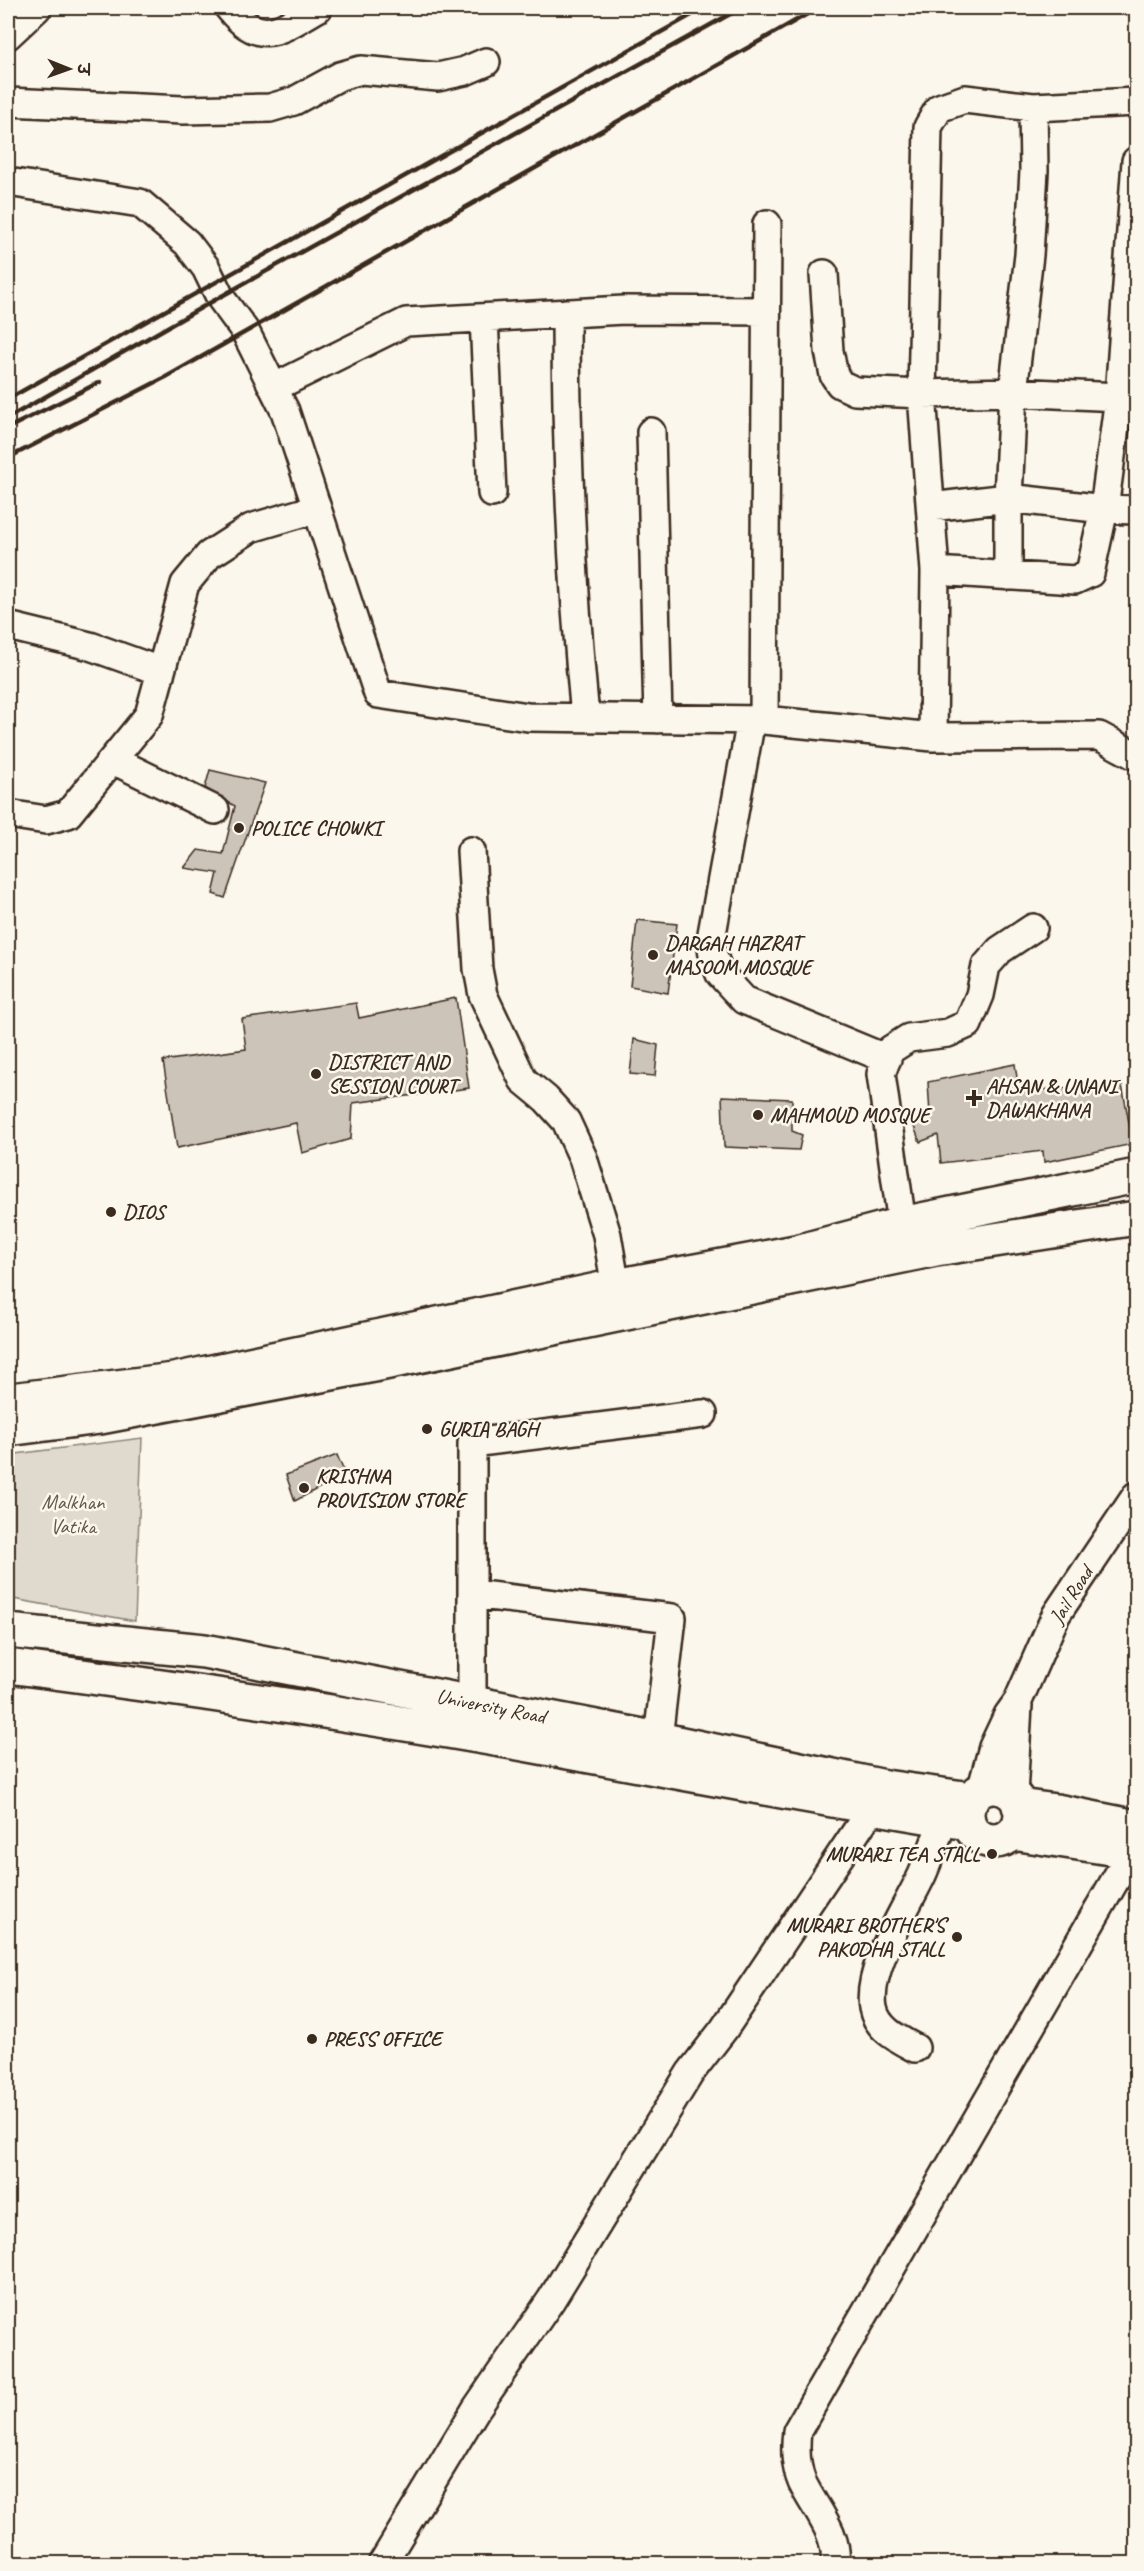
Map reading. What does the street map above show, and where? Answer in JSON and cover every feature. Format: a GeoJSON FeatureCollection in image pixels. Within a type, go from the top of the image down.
{"type":"FeatureCollection","features":[{"type":"Feature","properties":{"kind":"main road"},"geometry":{"type":"LineString","coordinates":[[8,1429],[100,1417],[201,1399],[618,1300],[902,1224],[1137,1176]]}},
{"type":"Feature","properties":{"kind":"main road"},"geometry":{"type":"LineString","coordinates":[[8,1403],[19,1399],[174,1380],[618,1300],[1137,1218]]}},
{"type":"Feature","properties":{"kind":"main road","name":"University Road"},"geometry":{"type":"LineString","coordinates":[[8,1631],[204,1650],[658,1739],[885,1787],[966,1808]]}},
{"type":"Feature","properties":{"kind":"main road","name":"University Road"},"geometry":{"type":"LineString","coordinates":[[8,1666],[208,1692],[471,1736],[872,1808],[966,1808]]}},
{"type":"Feature","properties":{"kind":"main road"},"geometry":{"type":"LineString","coordinates":[[992,1787],[1003,1789],[1015,1811],[997,1842],[979,1838],[966,1808],[992,1787]]}},
{"type":"Feature","properties":{"kind":"main road"},"geometry":{"type":"LineString","coordinates":[[1015,1811],[1056,1810],[1135,1843]]}},
{"type":"Feature","properties":{"kind":"street"},"geometry":{"type":"LineString","coordinates":[[8,35],[37,8]]}},
{"type":"Feature","properties":{"kind":"street"},"geometry":{"type":"LineString","coordinates":[[229,8],[250,29],[263,32],[281,30],[318,8]]}},
{"type":"Feature","properties":{"kind":"street"},"geometry":{"type":"LineString","coordinates":[[8,102],[183,110],[270,108],[294,101],[340,76],[361,70],[438,77],[486,62]]}},
{"type":"Feature","properties":{"kind":"street"},"geometry":{"type":"LineString","coordinates":[[933,737],[935,571],[922,394],[928,127],[939,108],[965,99],[1033,107],[1137,102]]}},
{"type":"Feature","properties":{"kind":"street"},"geometry":{"type":"LineString","coordinates":[[1008,576],[1008,498],[1013,392],[1029,255],[1034,171],[1033,107]]}},
{"type":"Feature","properties":{"kind":"street"},"geometry":{"type":"LineString","coordinates":[[935,571],[1075,580],[1090,573],[1104,510],[1119,397],[1137,161]]}},
{"type":"Feature","properties":{"kind":"street"},"geometry":{"type":"LineString","coordinates":[[9,181],[140,203],[187,243],[206,268],[220,297],[244,331],[275,387],[285,411],[315,509],[378,694],[528,717],[758,720],[933,737],[1099,736],[1137,756]]}},
{"type":"Feature","properties":{"kind":"street"},"geometry":{"type":"LineString","coordinates":[[767,224],[758,720],[711,939],[713,956],[720,974],[744,1000],[887,1059]]}},
{"type":"Feature","properties":{"kind":"street"},"geometry":{"type":"LineString","coordinates":[[824,274],[829,351],[834,375],[840,384],[855,391],[922,394],[1013,392],[1119,397]]}},
{"type":"Feature","properties":{"kind":"street"},"geometry":{"type":"LineString","coordinates":[[275,387],[406,322],[624,310],[766,311]]}},
{"type":"Feature","properties":{"kind":"street"},"geometry":{"type":"LineString","coordinates":[[566,313],[566,412],[571,537],[585,717]]}},
{"type":"Feature","properties":{"kind":"street"},"geometry":{"type":"LineString","coordinates":[[484,318],[492,493]]}},
{"type":"Feature","properties":{"kind":"street"},"geometry":{"type":"LineString","coordinates":[[651,432],[658,718]]}},
{"type":"Feature","properties":{"kind":"street"},"geometry":{"type":"LineString","coordinates":[[931,507],[1008,498],[1104,510],[1137,510]]}},
{"type":"Feature","properties":{"kind":"street"},"geometry":{"type":"LineString","coordinates":[[8,814],[46,820],[68,814],[150,715],[185,584],[209,555],[251,528],[315,509]]}},
{"type":"Feature","properties":{"kind":"street"},"geometry":{"type":"LineString","coordinates":[[8,626],[90,646],[160,671]]}},
{"type":"Feature","properties":{"kind":"street"},"geometry":{"type":"LineString","coordinates":[[113,760],[214,810]]}},
{"type":"Feature","properties":{"kind":"street"},"geometry":{"type":"LineString","coordinates":[[471,851],[478,969],[483,995],[523,1080],[546,1099],[566,1121],[583,1158],[607,1235],[618,1300]]}},
{"type":"Feature","properties":{"kind":"street"},"geometry":{"type":"LineString","coordinates":[[902,1224],[881,1074],[890,1050],[909,1038],[948,1033],[968,1024],[980,995],[986,966],[1000,950],[1033,928]]}},
{"type":"Feature","properties":{"kind":"street"},"geometry":{"type":"LineString","coordinates":[[471,1736],[472,1443],[703,1414]]}},
{"type":"Feature","properties":{"kind":"street","name":"Jail Road"},"geometry":{"type":"LineString","coordinates":[[915,2049],[893,2036],[880,2024],[873,2009],[873,1985],[881,1959],[923,1872],[966,1808],[1008,1715],[1018,1701],[1056,1615],[1137,1496]]}},
{"type":"Feature","properties":{"kind":"street"},"geometry":{"type":"LineString","coordinates":[[472,1594],[672,1618],[658,1739]]}},
{"type":"Feature","properties":{"kind":"street","name":"Jail Road"},"geometry":{"type":"LineString","coordinates":[[1015,1811],[1018,1701]]}},
{"type":"Feature","properties":{"kind":"street"},"geometry":{"type":"LineString","coordinates":[[382,2564],[476,2409],[551,2300],[690,2073],[724,2029],[872,1808]]}},
{"type":"Feature","properties":{"kind":"street"},"geometry":{"type":"LineString","coordinates":[[835,2564],[831,2533],[801,2480],[794,2452],[797,2431],[1135,1843]]}},
{"type":"Feature","properties":{"kind":"green space","name":"Malkhan Vatika"},"geometry":{"type":"Polygon","coordinates":[[[142,1438],[135,1621],[8,1598],[8,1455],[142,1438]]]}},
{"type":"Feature","properties":{"kind":"building","name":"POLICE CHOWKI"},"geometry":{"type":"Polygon","coordinates":[[[210,770],[265,783],[225,898],[213,894],[218,873],[184,868],[198,850],[223,854],[235,806],[205,788],[210,770]]]}},
{"type":"Feature","properties":{"kind":"building","name":"DARGAH HAZRAT MASOOM MOSQUE"},"geometry":{"type":"Polygon","coordinates":[[[637,920],[677,924],[668,993],[630,986],[637,920]]]}},
{"type":"Feature","properties":{"kind":"building","name":"DISTRICT AND SESSION COURT"},"geometry":{"type":"Polygon","coordinates":[[[456,998],[469,1088],[353,1103],[351,1139],[302,1153],[296,1123],[177,1148],[163,1061],[246,1049],[242,1019],[356,1003],[359,1018],[456,998]]]}},
{"type":"Feature","properties":{"kind":"building"},"geometry":{"type":"Polygon","coordinates":[[[634,1039],[658,1045],[655,1076],[630,1074],[634,1039]]]}},
{"type":"Feature","properties":{"kind":"building"},"geometry":{"type":"Polygon","coordinates":[[[1015,1064],[1019,1091],[1122,1085],[1133,1144],[1044,1162],[1043,1151],[941,1163],[938,1135],[920,1142],[911,1119],[930,1114],[928,1082],[1015,1064]]]}},
{"type":"Feature","properties":{"kind":"building","name":"MAHMOUD MOSQUE"},"geometry":{"type":"Polygon","coordinates":[[[722,1096],[792,1099],[792,1131],[802,1135],[799,1150],[724,1147],[722,1096]]]}},
{"type":"Feature","properties":{"kind":"building","name":"KRISHNA PROVISION STORE"},"geometry":{"type":"Polygon","coordinates":[[[337,1455],[345,1474],[295,1501],[286,1475],[337,1455]]]}},
{"type":"Feature","properties":{"kind":"railway"},"geometry":{"type":"LineString","coordinates":[[8,399],[704,8]]}},
{"type":"Feature","properties":{"kind":"railway"},"geometry":{"type":"LineString","coordinates":[[8,418],[220,297],[741,8]]}},
{"type":"Feature","properties":{"kind":"railway"},"geometry":{"type":"LineString","coordinates":[[8,458],[166,377],[818,8]]}},
{"type":"Feature","properties":{"kind":"railway"},"geometry":{"type":"LineString","coordinates":[[8,428],[100,382]]}},
{"type":"Feature","properties":{"kind":"place","name":"POLICE CHOWKI"},"geometry":{"type":"Point","coordinates":[239,828]}},
{"type":"Feature","properties":{"kind":"place","name":"DARGAH HAZRAT MASOOM MOSQUE"},"geometry":{"type":"Point","coordinates":[653,955]}},
{"type":"Feature","properties":{"kind":"place","name":"DISTRICT AND SESSION COURT"},"geometry":{"type":"Point","coordinates":[316,1074]}},
{"type":"Feature","properties":{"kind":"place","name":"AHSAN & UNANI DAWAKHANA"},"geometry":{"type":"Point","coordinates":[974,1098]}},
{"type":"Feature","properties":{"kind":"place","name":"MAHMOUD MOSQUE"},"geometry":{"type":"Point","coordinates":[758,1115]}},
{"type":"Feature","properties":{"kind":"place","name":"DIOS"},"geometry":{"type":"Point","coordinates":[111,1212]}},
{"type":"Feature","properties":{"kind":"place","name":"GURIA BAGH"},"geometry":{"type":"Point","coordinates":[427,1429]}},
{"type":"Feature","properties":{"kind":"place","name":"KRISHNA PROVISION STORE"},"geometry":{"type":"Point","coordinates":[304,1488]}},
{"type":"Feature","properties":{"kind":"place","name":"MURARI TEA STALL"},"geometry":{"type":"Point","coordinates":[992,1854]}},
{"type":"Feature","properties":{"kind":"place","name":"MURARI BROTHER'S PAKODHA STALL"},"geometry":{"type":"Point","coordinates":[957,1937]}},
{"type":"Feature","properties":{"kind":"place","name":"PRESS OFFICE"},"geometry":{"type":"Point","coordinates":[312,2039]}}]}
